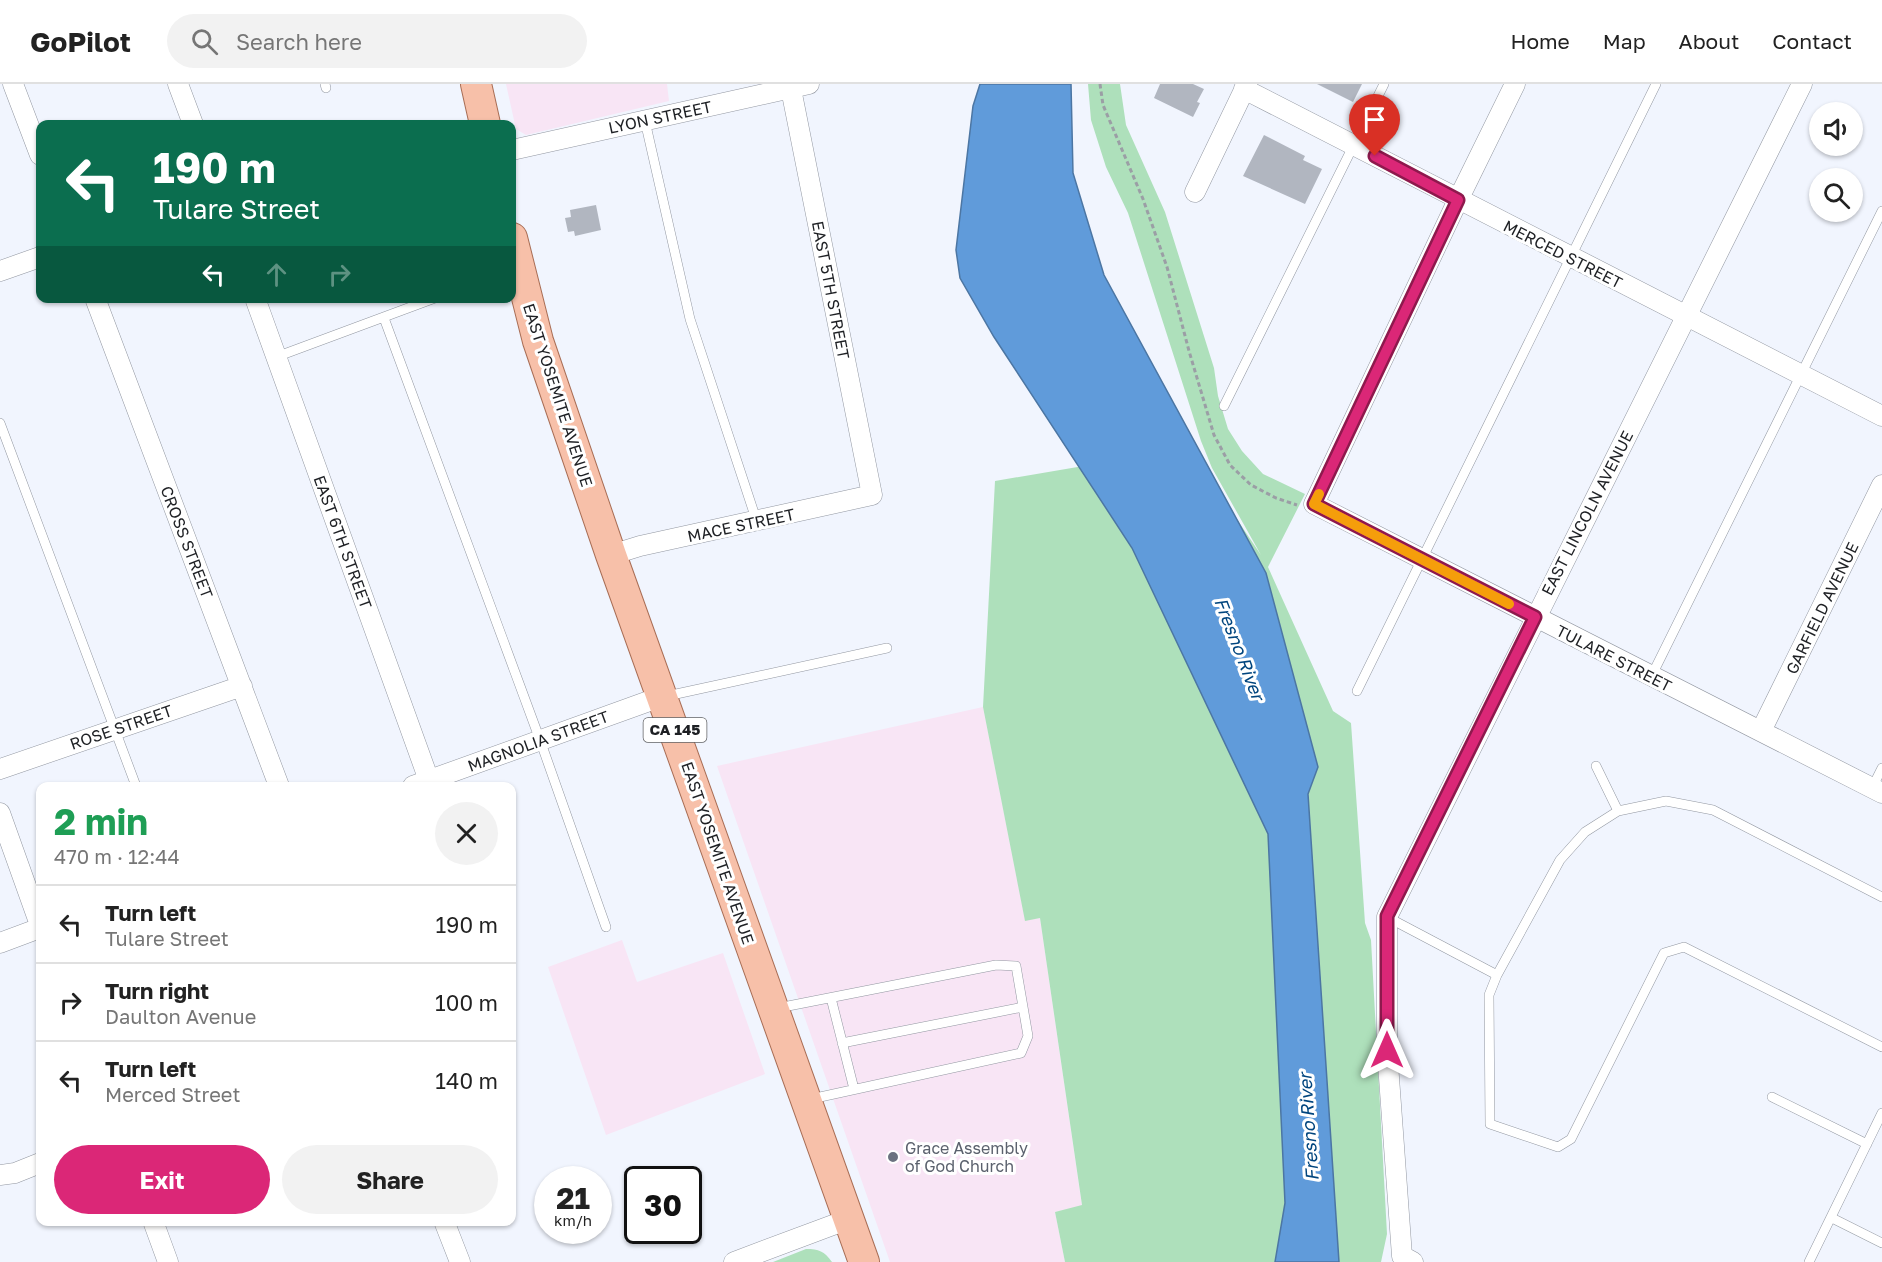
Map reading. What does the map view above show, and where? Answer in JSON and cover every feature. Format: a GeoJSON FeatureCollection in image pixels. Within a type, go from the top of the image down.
{"type":"FeatureCollection","features":[{"type":"Feature","properties":{"kind":"main road"},"geometry":{"type":"LineString","coordinates":[[476,84],[484,120]]}},
{"type":"Feature","properties":{"kind":"main road","name":"EAST YOSEMITE AVENUE"},"geometry":{"type":"LineString","coordinates":[[516,271],[611,555],[864,1262]]}},
{"type":"Feature","properties":{"kind":"street"},"geometry":{"type":"LineString","coordinates":[[14,84],[36,144]]}},
{"type":"Feature","properties":{"kind":"street"},"geometry":{"type":"LineString","coordinates":[[178,84],[192,120]]}},
{"type":"Feature","properties":{"kind":"street"},"geometry":{"type":"LineString","coordinates":[[1306,505],[1515,84]]}},
{"type":"Feature","properties":{"kind":"street","name":"EAST LINCOLN AVENUE"},"geometry":{"type":"LineString","coordinates":[[1413,1262],[1402,1256],[1387,1050],[1387,916],[1802,84]]}},
{"type":"Feature","properties":{"kind":"street","name":"LYON STREET"},"geometry":{"type":"LineString","coordinates":[[516,149],[797,85]]}},
{"type":"Feature","properties":{"kind":"street","name":"EAST 5TH STREET"},"geometry":{"type":"LineString","coordinates":[[797,85],[872,495]]}},
{"type":"Feature","properties":{"kind":"street"},"geometry":{"type":"LineString","coordinates":[[1195,192],[1245,87]]}},
{"type":"Feature","properties":{"kind":"street","name":"MERCED STREET"},"geometry":{"type":"LineString","coordinates":[[1245,87],[1570,258],[1882,416]]}},
{"type":"Feature","properties":{"kind":"street"},"geometry":{"type":"LineString","coordinates":[[0,271],[36,258]]}},
{"type":"Feature","properties":{"kind":"street","name":"CROSS STREET"},"geometry":{"type":"LineString","coordinates":[[97,303],[278,782]]}},
{"type":"Feature","properties":{"kind":"street","name":"EAST 6TH STREET"},"geometry":{"type":"LineString","coordinates":[[257,303],[423,782]]}},
{"type":"Feature","properties":{"kind":"street","name":"GARFIELD AVENUE"},"geometry":{"type":"LineString","coordinates":[[1761,731],[1882,485]]}},
{"type":"Feature","properties":{"kind":"street","name":"MACE STREET"},"geometry":{"type":"LineString","coordinates":[[611,555],[640,546],[872,495]]}},
{"type":"Feature","properties":{"kind":"street","name":"TULARE STREET"},"geometry":{"type":"LineString","coordinates":[[1306,505],[1422,560],[1877,790]]}},
{"type":"Feature","properties":{"kind":"street","name":"ROSE STREET"},"geometry":{"type":"LineString","coordinates":[[0,769],[242,686]]}},
{"type":"Feature","properties":{"kind":"street","name":"MAGNOLIA STREET"},"geometry":{"type":"LineString","coordinates":[[429,782],[663,696]]}},
{"type":"Feature","properties":{"kind":"street"},"geometry":{"type":"LineString","coordinates":[[0,813],[36,916]]}},
{"type":"Feature","properties":{"kind":"street"},"geometry":{"type":"LineString","coordinates":[[0,943],[36,929]]}},
{"type":"Feature","properties":{"kind":"street"},"geometry":{"type":"LineString","coordinates":[[0,1176],[36,1165]]}},
{"type":"Feature","properties":{"kind":"street"},"geometry":{"type":"LineString","coordinates":[[734,1262],[849,1219]]}},
{"type":"Feature","properties":{"kind":"street"},"geometry":{"type":"LineString","coordinates":[[155,1226],[168,1262]]}},
{"type":"Feature","properties":{"kind":"street"},"geometry":{"type":"LineString","coordinates":[[446,1226],[460,1262]]}},
{"type":"Feature","properties":{"kind":"lane"},"geometry":{"type":"LineString","coordinates":[[1224,406],[1384,84]]}},
{"type":"Feature","properties":{"kind":"lane"},"geometry":{"type":"LineString","coordinates":[[1357,691],[1656,84]]}},
{"type":"Feature","properties":{"kind":"lane"},"geometry":{"type":"LineString","coordinates":[[645,121],[690,319],[757,522]]}},
{"type":"Feature","properties":{"kind":"lane"},"geometry":{"type":"LineString","coordinates":[[1651,677],[1882,211]]}},
{"type":"Feature","properties":{"kind":"lane"},"geometry":{"type":"LineString","coordinates":[[276,357],[422,303]]}},
{"type":"Feature","properties":{"kind":"lane"},"geometry":{"type":"LineString","coordinates":[[384,318],[540,740],[606,927]]}},
{"type":"Feature","properties":{"kind":"lane"},"geometry":{"type":"LineString","coordinates":[[0,423],[135,782]]}},
{"type":"Feature","properties":{"kind":"lane"},"geometry":{"type":"LineString","coordinates":[[663,696],[887,648]]}},
{"type":"Feature","properties":{"kind":"lane"},"geometry":{"type":"LineString","coordinates":[[1596,766],[1618,811]]}},
{"type":"Feature","properties":{"kind":"lane"},"geometry":{"type":"LineString","coordinates":[[1877,790],[1882,768]]}},
{"type":"Feature","properties":{"kind":"lane"},"geometry":{"type":"LineString","coordinates":[[1882,897],[1713,810],[1666,801],[1618,811],[1585,832],[1560,860],[1497,975],[1489,995],[1490,1124],[1558,1147],[1571,1140],[1664,953],[1684,947],[1882,1047]]}},
{"type":"Feature","properties":{"kind":"lane"},"geometry":{"type":"LineString","coordinates":[[1387,916],[1497,975]]}},
{"type":"Feature","properties":{"kind":"lane"},"geometry":{"type":"LineString","coordinates":[[773,1009],[996,965],[1016,966],[1028,1036],[1021,1053],[806,1100]]}},
{"type":"Feature","properties":{"kind":"lane"},"geometry":{"type":"LineString","coordinates":[[831,998],[854,1089]]}},
{"type":"Feature","properties":{"kind":"lane"},"geometry":{"type":"LineString","coordinates":[[842,1043],[1023,1007]]}},
{"type":"Feature","properties":{"kind":"lane"},"geometry":{"type":"LineString","coordinates":[[1772,1097],[1867,1144]]}},
{"type":"Feature","properties":{"kind":"lane"},"geometry":{"type":"LineString","coordinates":[[1809,1262],[1882,1113]]}},
{"type":"Feature","properties":{"kind":"lane"},"geometry":{"type":"LineString","coordinates":[[1832,1218],[1882,1243]]}},
{"type":"Feature","properties":{"kind":"path"},"geometry":{"type":"LineString","coordinates":[[1100,84],[1103,105],[1143,199],[1167,267],[1214,435],[1230,465],[1251,485],[1276,498],[1306,505]]}},
{"type":"Feature","properties":{"kind":"shaded area"},"geometry":{"type":"Polygon","coordinates":[[[506,84],[667,84],[669,101],[526,135],[516,129],[516,120],[514,120],[506,84]]]}},
{"type":"Feature","properties":{"kind":"shaded area"},"geometry":{"type":"Polygon","coordinates":[[[983,707],[1025,920],[1040,918],[1082,1206],[1055,1212],[1065,1262],[890,1262],[717,766],[983,707]]]}},
{"type":"Feature","properties":{"kind":"shaded area"},"geometry":{"type":"Polygon","coordinates":[[[622,940],[637,982],[723,953],[765,1074],[606,1135],[548,967],[622,940]]]}},
{"type":"Feature","properties":{"kind":"green space"},"geometry":{"type":"Polygon","coordinates":[[[1088,84],[1120,84],[1126,125],[1165,212],[1214,368],[1218,396],[1228,429],[1242,451],[1263,474],[1305,494],[1268,567],[1333,711],[1351,723],[1365,923],[1371,940],[1387,1234],[1381,1262],[1065,1262],[1055,1212],[1082,1205],[1040,918],[1025,921],[983,707],[995,481],[1189,448],[1261,555],[1212,468],[1201,441],[1128,213],[1106,167],[1091,120],[1088,84]]]}},
{"type":"Feature","properties":{"kind":"green space"},"geometry":{"type":"Polygon","coordinates":[[[806,1249],[821,1251],[832,1262],[773,1262],[806,1249]]]}},
{"type":"Feature","properties":{"kind":"water","name":"Fresno River"},"geometry":{"type":"Polygon","coordinates":[[[980,84],[1071,84],[1073,173],[1104,275],[1266,573],[1318,767],[1308,794],[1339,1262],[1275,1262],[1285,1203],[1268,834],[1132,548],[994,337],[960,278],[956,250],[973,106],[980,84]]]}},
{"type":"Feature","properties":{"kind":"building"},"geometry":{"type":"Polygon","coordinates":[[[1160,84],[1193,84],[1204,89],[1193,117],[1154,98],[1160,84]]]}},
{"type":"Feature","properties":{"kind":"building"},"geometry":{"type":"Polygon","coordinates":[[[1317,84],[1362,84],[1353,102],[1317,84]]]}},
{"type":"Feature","properties":{"kind":"building"},"geometry":{"type":"Polygon","coordinates":[[[1264,135],[1305,156],[1303,160],[1322,169],[1305,204],[1243,176],[1264,135]]]}},
{"type":"Feature","properties":{"kind":"building"},"geometry":{"type":"Polygon","coordinates":[[[596,205],[601,230],[575,236],[574,231],[568,232],[565,218],[571,217],[570,210],[596,205]]]}},
{"type":"Feature","properties":{"kind":"slow traffic"},"geometry":{"type":"LineString","coordinates":[[1319,494],[1314,504],[1509,604]]}},
{"type":"Feature","properties":{"kind":"place","name":"Grace Assembly of God Church"},"geometry":{"type":"Point","coordinates":[893,1157]}},
{"type":"Feature","properties":{"kind":"route"},"geometry":{"type":"LineString","coordinates":[[1375,156],[1458,200],[1314,504],[1535,617],[1387,916],[1387,1050]]}}]}
